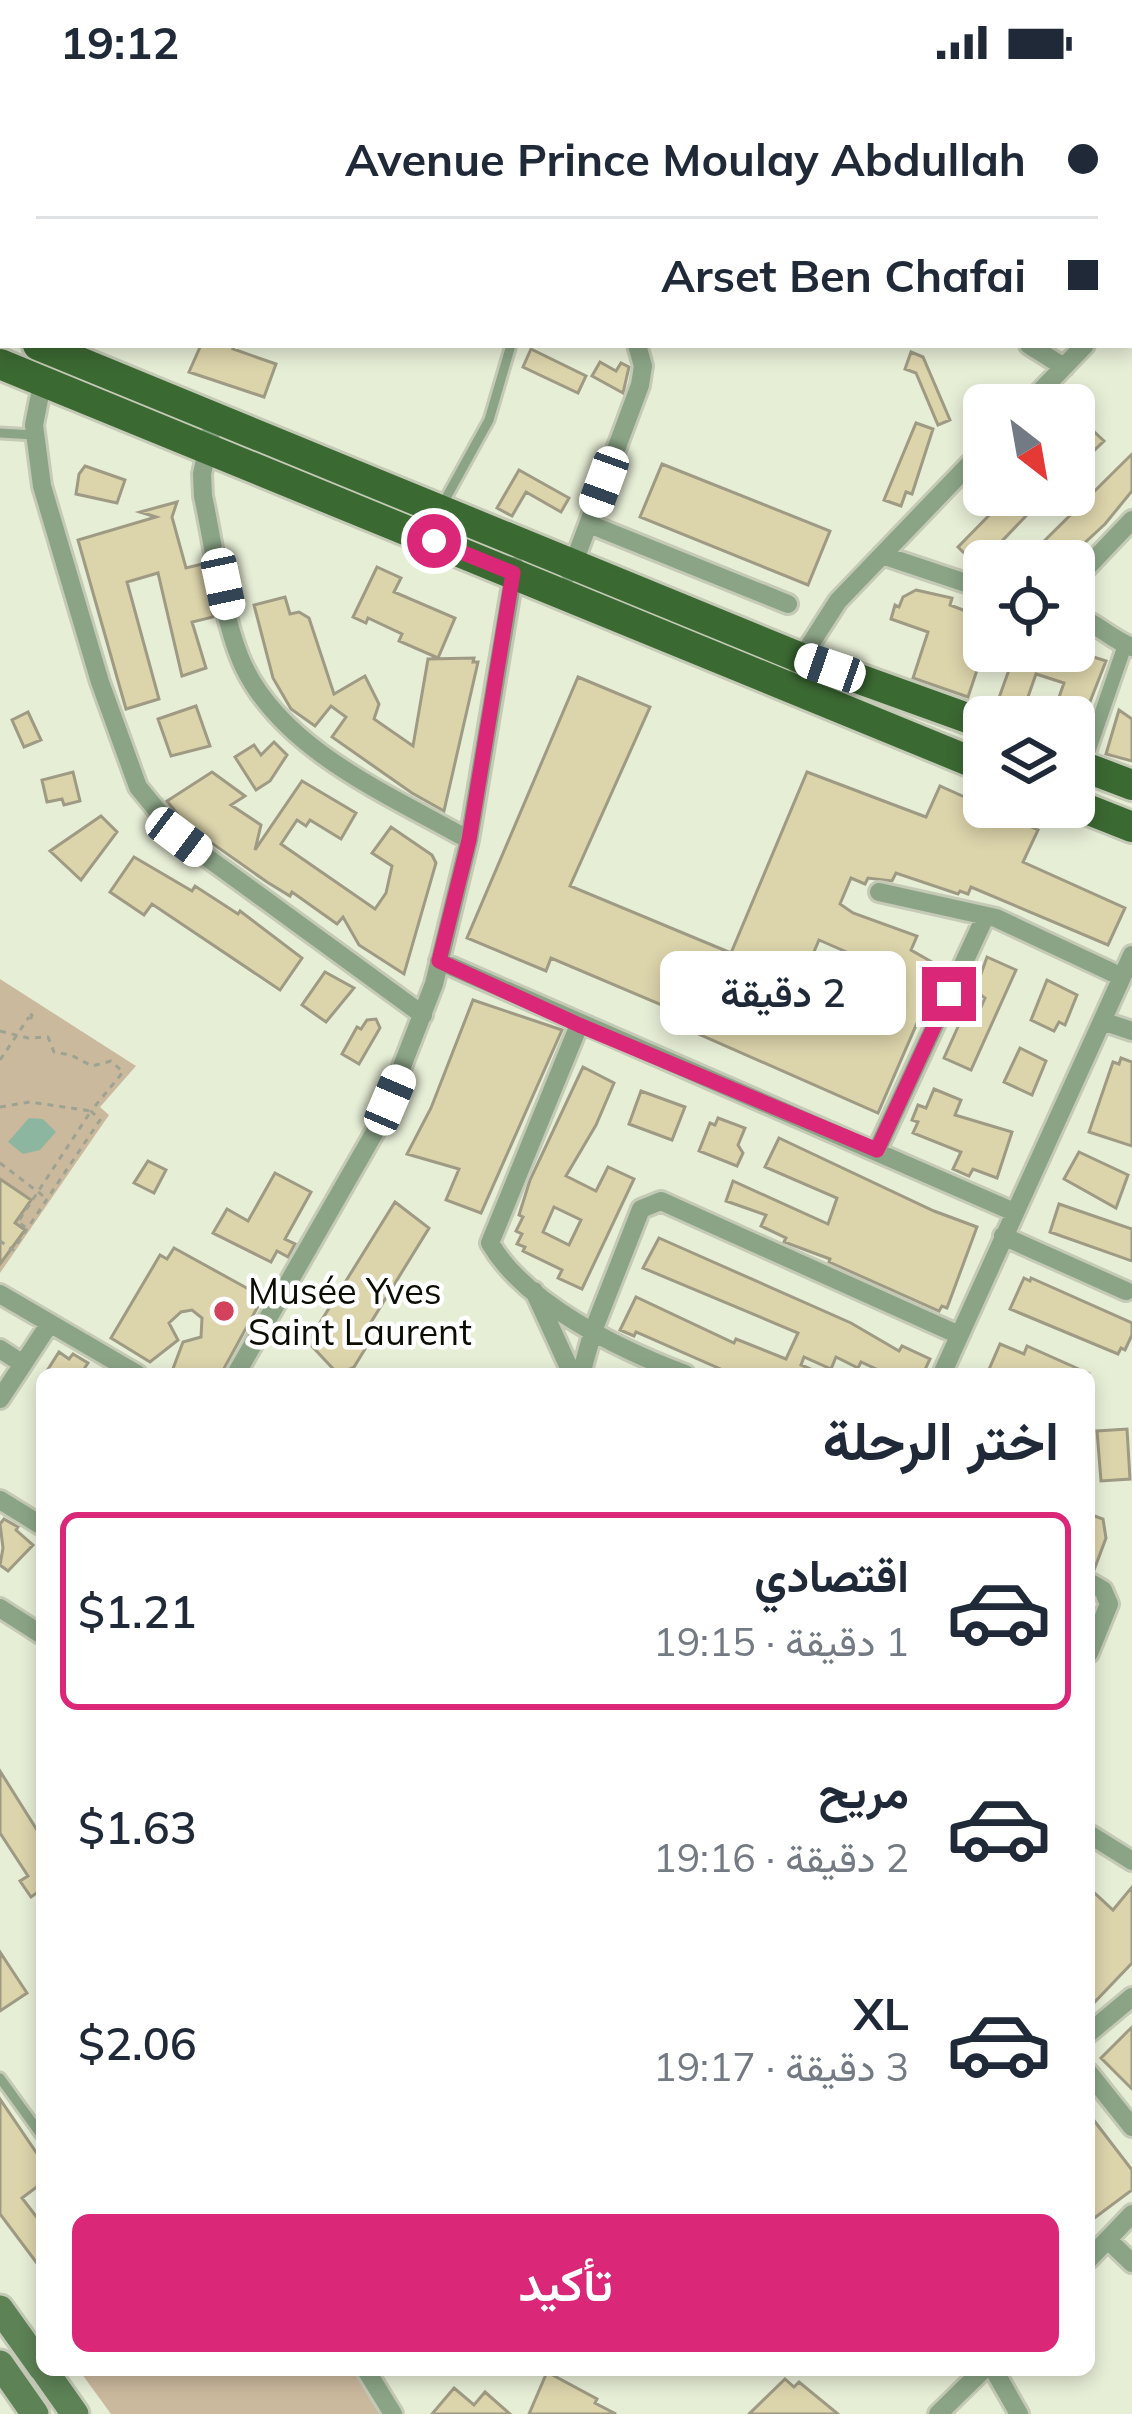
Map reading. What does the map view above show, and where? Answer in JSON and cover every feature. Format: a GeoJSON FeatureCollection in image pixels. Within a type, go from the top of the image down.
{"type":"FeatureCollection","features":[{"type":"Feature","properties":{"kind":"main road"},"geometry":{"type":"LineString","coordinates":[[44,348],[211,433]]}},
{"type":"Feature","properties":{"kind":"main road"},"geometry":{"type":"LineString","coordinates":[[0,364],[211,433],[794,672],[963,756]]}},
{"type":"Feature","properties":{"kind":"main road"},"geometry":{"type":"LineString","coordinates":[[277,460],[439,512],[517,559]]}},
{"type":"Feature","properties":{"kind":"main road"},"geometry":{"type":"LineString","coordinates":[[794,672],[963,718]]}},
{"type":"Feature","properties":{"kind":"main road"},"geometry":{"type":"LineString","coordinates":[[1095,771],[1132,785]]}},
{"type":"Feature","properties":{"kind":"main road"},"geometry":{"type":"LineString","coordinates":[[1095,812],[1132,827]]}},
{"type":"Feature","properties":{"kind":"main road"},"geometry":{"type":"LineString","coordinates":[[0,2309],[36,2351]]}},
{"type":"Feature","properties":{"kind":"main road"},"geometry":{"type":"LineString","coordinates":[[52,2376],[75,2414]]}},
{"type":"Feature","properties":{"kind":"main road"},"geometry":{"type":"LineString","coordinates":[[5,2379],[35,2414]]}},
{"type":"Feature","properties":{"kind":"street"},"geometry":{"type":"LineString","coordinates":[[568,579],[640,386],[643,366],[639,348]]}},
{"type":"Feature","properties":{"kind":"street"},"geometry":{"type":"LineString","coordinates":[[1034,348],[1064,367]]}},
{"type":"Feature","properties":{"kind":"street"},"geometry":{"type":"LineString","coordinates":[[1047,384],[1082,348]]}},
{"type":"Feature","properties":{"kind":"street"},"geometry":{"type":"LineString","coordinates":[[43,379],[34,435],[51,524],[127,765],[150,806],[179,837],[423,1015]]}},
{"type":"Feature","properties":{"kind":"street"},"geometry":{"type":"LineString","coordinates":[[211,433],[202,474],[203,496],[244,667],[286,723],[347,770],[469,840]]}},
{"type":"Feature","properties":{"kind":"street"},"geometry":{"type":"LineString","coordinates":[[794,672],[838,601],[963,471]]}},
{"type":"Feature","properties":{"kind":"street"},"geometry":{"type":"LineString","coordinates":[[1095,559],[1132,520]]}},
{"type":"Feature","properties":{"kind":"street"},"geometry":{"type":"LineString","coordinates":[[590,524],[788,604]]}},
{"type":"Feature","properties":{"kind":"street"},"geometry":{"type":"LineString","coordinates":[[882,555],[963,582]]}},
{"type":"Feature","properties":{"kind":"street"},"geometry":{"type":"LineString","coordinates":[[239,1368],[380,1123],[423,1015],[469,840],[517,559]]}},
{"type":"Feature","properties":{"kind":"street"},"geometry":{"type":"LineString","coordinates":[[1095,623],[1128,646],[1095,725]]}},
{"type":"Feature","properties":{"kind":"street"},"geometry":{"type":"LineString","coordinates":[[878,892],[1029,930],[1122,977]]}},
{"type":"Feature","properties":{"kind":"street"},"geometry":{"type":"LineString","coordinates":[[877,1150],[985,916]]}},
{"type":"Feature","properties":{"kind":"street"},"geometry":{"type":"LineString","coordinates":[[948,1368],[1132,955]]}},
{"type":"Feature","properties":{"kind":"street"},"geometry":{"type":"LineString","coordinates":[[439,961],[1014,1212]]}},
{"type":"Feature","properties":{"kind":"street"},"geometry":{"type":"LineString","coordinates":[[1102,1022],[1132,1031]]}},
{"type":"Feature","properties":{"kind":"street"},"geometry":{"type":"LineString","coordinates":[[579,1025],[490,1244],[503,1264],[593,1331],[669,1368]]}},
{"type":"Feature","properties":{"kind":"street"},"geometry":{"type":"LineString","coordinates":[[579,1368],[641,1208],[661,1201],[959,1335]]}},
{"type":"Feature","properties":{"kind":"street"},"geometry":{"type":"LineString","coordinates":[[1003,1236],[1126,1291]]}},
{"type":"Feature","properties":{"kind":"street"},"geometry":{"type":"LineString","coordinates":[[534,1290],[574,1368]]}},
{"type":"Feature","properties":{"kind":"street"},"geometry":{"type":"LineString","coordinates":[[0,1294],[126,1368]]}},
{"type":"Feature","properties":{"kind":"street"},"geometry":{"type":"LineString","coordinates":[[0,1399],[50,1323]]}},
{"type":"Feature","properties":{"kind":"street"},"geometry":{"type":"LineString","coordinates":[[0,1349],[23,1364]]}},
{"type":"Feature","properties":{"kind":"street"},"geometry":{"type":"LineString","coordinates":[[0,1500],[36,1522]]}},
{"type":"Feature","properties":{"kind":"street"},"geometry":{"type":"LineString","coordinates":[[1095,1585],[1103,1590],[1108,1604],[1095,1638]]}},
{"type":"Feature","properties":{"kind":"street"},"geometry":{"type":"LineString","coordinates":[[0,1608],[36,1630]]}},
{"type":"Feature","properties":{"kind":"street"},"geometry":{"type":"LineString","coordinates":[[1095,1838],[1132,1861]]}},
{"type":"Feature","properties":{"kind":"street"},"geometry":{"type":"LineString","coordinates":[[1095,2028],[1132,1997]]}},
{"type":"Feature","properties":{"kind":"street"},"geometry":{"type":"LineString","coordinates":[[1095,2081],[1132,2127]]}},
{"type":"Feature","properties":{"kind":"street"},"geometry":{"type":"LineString","coordinates":[[1095,2252],[1132,2214]]}},
{"type":"Feature","properties":{"kind":"street"},"geometry":{"type":"LineString","coordinates":[[1108,2240],[1132,2263]]}},
{"type":"Feature","properties":{"kind":"street"},"geometry":{"type":"LineString","coordinates":[[370,2376],[393,2414]]}},
{"type":"Feature","properties":{"kind":"street"},"geometry":{"type":"LineString","coordinates":[[938,2414],[977,2376]]}},
{"type":"Feature","properties":{"kind":"street"},"geometry":{"type":"LineString","coordinates":[[997,2376],[1019,2414]]}},
{"type":"Feature","properties":{"kind":"lane"},"geometry":{"type":"LineString","coordinates":[[439,512],[489,420],[510,348]]}},
{"type":"Feature","properties":{"kind":"lane"},"geometry":{"type":"LineString","coordinates":[[0,433],[34,435]]}},
{"type":"Feature","properties":{"kind":"lane"},"geometry":{"type":"LineString","coordinates":[[0,2078],[36,2128]]}},
{"type":"Feature","properties":{"kind":"path"},"geometry":{"type":"LineString","coordinates":[[0,1060],[29,1017]]}},
{"type":"Feature","properties":{"kind":"path"},"geometry":{"type":"LineString","coordinates":[[0,1031],[48,1036],[54,1052],[92,1066],[111,1061],[123,1072],[91,1111],[18,1222],[28,1229]]}},
{"type":"Feature","properties":{"kind":"path"},"geometry":{"type":"LineString","coordinates":[[0,1107],[30,1102],[91,1111],[100,1120],[13,1250],[0,1241]]}},
{"type":"Feature","properties":{"kind":"path"},"geometry":{"type":"LineString","coordinates":[[0,1162],[48,1200]]}},
{"type":"Feature","properties":{"kind":"shaded area"},"geometry":{"type":"Polygon","coordinates":[[[0,979],[136,1066],[100,1107],[109,1115],[0,1273],[0,979]]]}},
{"type":"Feature","properties":{"kind":"shaded area"},"geometry":{"type":"Polygon","coordinates":[[[29,1118],[43,1119],[56,1132],[40,1150],[23,1154],[8,1142],[29,1118]]]}},
{"type":"Feature","properties":{"kind":"shaded area"},"geometry":{"type":"Polygon","coordinates":[[[83,2376],[361,2376],[383,2414],[111,2414],[83,2376]]]}},
{"type":"Feature","properties":{"kind":"building"},"geometry":{"type":"Polygon","coordinates":[[[200,348],[234,348],[276,364],[264,397],[189,372],[200,348]]]}},
{"type":"Feature","properties":{"kind":"building"},"geometry":{"type":"Polygon","coordinates":[[[531,349],[586,376],[578,393],[523,367],[531,349]]]}},
{"type":"Feature","properties":{"kind":"building"},"geometry":{"type":"Polygon","coordinates":[[[911,352],[923,357],[950,420],[938,425],[916,373],[905,369],[911,352]]]}},
{"type":"Feature","properties":{"kind":"building"},"geometry":{"type":"Polygon","coordinates":[[[600,362],[616,371],[621,363],[629,367],[623,393],[592,376],[600,362]]]}},
{"type":"Feature","properties":{"kind":"building"},"geometry":{"type":"Polygon","coordinates":[[[916,423],[933,429],[912,494],[906,492],[901,506],[884,500],[916,423]]]}},
{"type":"Feature","properties":{"kind":"building"},"geometry":{"type":"Polygon","coordinates":[[[1132,454],[1132,491],[1105,524],[1088,540],[1045,540],[1069,516],[1095,516],[1095,491],[1132,454]]]}},
{"type":"Feature","properties":{"kind":"building"},"geometry":{"type":"Polygon","coordinates":[[[662,464],[830,531],[808,585],[640,517],[662,464]]]}},
{"type":"Feature","properties":{"kind":"building"},"geometry":{"type":"Polygon","coordinates":[[[85,466],[125,480],[117,503],[76,494],[85,466]]]}},
{"type":"Feature","properties":{"kind":"building"},"geometry":{"type":"Polygon","coordinates":[[[519,470],[569,498],[561,512],[526,492],[512,516],[497,508],[519,470]]]}},
{"type":"Feature","properties":{"kind":"building"},"geometry":{"type":"Polygon","coordinates":[[[177,502],[172,517],[186,568],[202,564],[213,617],[192,622],[206,668],[182,676],[158,573],[127,582],[159,699],[126,709],[78,540],[156,517],[140,512],[177,502]]]}},
{"type":"Feature","properties":{"kind":"building"},"geometry":{"type":"Polygon","coordinates":[[[988,516],[1026,516],[1003,540],[965,540],[988,516]]]}},
{"type":"Feature","properties":{"kind":"building"},"geometry":{"type":"Polygon","coordinates":[[[377,567],[401,578],[394,592],[455,618],[438,658],[399,641],[402,634],[368,618],[366,623],[353,617],[377,567]]]}},
{"type":"Feature","properties":{"kind":"building"},"geometry":{"type":"Polygon","coordinates":[[[916,590],[952,598],[950,605],[963,610],[963,672],[976,672],[968,696],[913,678],[928,632],[891,619],[903,597],[916,590]]]}},
{"type":"Feature","properties":{"kind":"building"},"geometry":{"type":"Polygon","coordinates":[[[285,597],[290,614],[299,612],[309,618],[334,694],[365,676],[379,704],[374,719],[413,746],[428,659],[474,658],[478,662],[444,811],[332,737],[346,717],[331,706],[315,726],[291,709],[273,678],[254,605],[285,597]]]}},
{"type":"Feature","properties":{"kind":"building"},"geometry":{"type":"Polygon","coordinates":[[[1095,657],[1106,661],[1092,696],[1059,696],[1064,683],[1036,674],[1028,696],[1000,696],[1008,672],[1095,672],[1095,657]]]}},
{"type":"Feature","properties":{"kind":"building"},"geometry":{"type":"Polygon","coordinates":[[[578,677],[650,707],[570,886],[731,953],[807,772],[926,817],[940,786],[963,796],[963,828],[1038,830],[1023,862],[1125,908],[1108,945],[971,887],[968,894],[958,894],[896,873],[892,881],[868,878],[865,884],[851,878],[840,904],[917,936],[911,950],[946,970],[931,1002],[927,1000],[878,1113],[685,1028],[690,1017],[551,958],[546,971],[467,938],[578,677]],[[819,940],[805,973],[878,1000],[890,971],[819,940]]]}},
{"type":"Feature","properties":{"kind":"building"},"geometry":{"type":"Polygon","coordinates":[[[196,706],[210,746],[171,756],[158,719],[196,706]]]}},
{"type":"Feature","properties":{"kind":"building"},"geometry":{"type":"Polygon","coordinates":[[[1119,710],[1132,719],[1132,761],[1106,754],[1119,710]]]}},
{"type":"Feature","properties":{"kind":"building"},"geometry":{"type":"Polygon","coordinates":[[[28,712],[41,740],[24,747],[12,720],[28,712]]]}},
{"type":"Feature","properties":{"kind":"building"},"geometry":{"type":"Polygon","coordinates":[[[274,742],[287,755],[270,781],[256,790],[235,757],[254,745],[261,755],[274,742]]]}},
{"type":"Feature","properties":{"kind":"building"},"geometry":{"type":"Polygon","coordinates":[[[73,772],[80,801],[47,802],[42,780],[73,772]]]}},
{"type":"Feature","properties":{"kind":"building"},"geometry":{"type":"Polygon","coordinates":[[[212,772],[245,796],[231,805],[261,825],[255,850],[302,781],[356,813],[341,839],[310,820],[306,826],[297,820],[281,844],[375,909],[386,893],[392,866],[372,853],[391,827],[432,855],[436,863],[404,974],[359,945],[343,917],[337,924],[186,825],[167,801],[212,772]]]}},
{"type":"Feature","properties":{"kind":"building"},"geometry":{"type":"Polygon","coordinates":[[[101,816],[117,832],[81,880],[50,851],[101,816]]]}},
{"type":"Feature","properties":{"kind":"building"},"geometry":{"type":"Polygon","coordinates":[[[134,857],[192,891],[195,886],[240,911],[302,958],[280,990],[152,904],[144,915],[110,892],[134,857]]]}},
{"type":"Feature","properties":{"kind":"building"},"geometry":{"type":"Polygon","coordinates":[[[987,957],[1016,970],[971,1070],[944,1058],[962,1018],[974,1023],[985,998],[975,991],[987,957]]]}},
{"type":"Feature","properties":{"kind":"building"},"geometry":{"type":"Polygon","coordinates":[[[325,972],[354,988],[326,1022],[302,1005],[325,972]]]}},
{"type":"Feature","properties":{"kind":"building"},"geometry":{"type":"Polygon","coordinates":[[[1047,980],[1077,995],[1065,1025],[1059,1022],[1054,1031],[1031,1020],[1047,980]]]}},
{"type":"Feature","properties":{"kind":"building"},"geometry":{"type":"Polygon","coordinates":[[[473,1000],[562,1030],[481,1213],[446,1200],[459,1169],[407,1154],[431,1108],[473,1000]]]}},
{"type":"Feature","properties":{"kind":"building"},"geometry":{"type":"Polygon","coordinates":[[[376,1019],[380,1028],[359,1064],[342,1054],[357,1027],[376,1019]]]}},
{"type":"Feature","properties":{"kind":"building"},"geometry":{"type":"Polygon","coordinates":[[[1020,1048],[1046,1061],[1032,1095],[1004,1082],[1020,1048]]]}},
{"type":"Feature","properties":{"kind":"building"},"geometry":{"type":"Polygon","coordinates":[[[1121,1058],[1132,1062],[1132,1146],[1089,1132],[1113,1062],[1119,1064],[1121,1058]]]}},
{"type":"Feature","properties":{"kind":"building"},"geometry":{"type":"Polygon","coordinates":[[[583,1067],[614,1083],[566,1176],[596,1191],[608,1167],[634,1179],[582,1289],[558,1278],[562,1270],[517,1244],[522,1234],[516,1231],[523,1217],[519,1215],[530,1180],[583,1067]],[[554,1207],[543,1232],[569,1245],[581,1220],[554,1207]]]}},
{"type":"Feature","properties":{"kind":"building"},"geometry":{"type":"Polygon","coordinates":[[[934,1089],[961,1100],[955,1115],[1012,1132],[997,1178],[973,1169],[969,1176],[953,1169],[961,1152],[913,1133],[918,1105],[926,1108],[934,1089]]]}},
{"type":"Feature","properties":{"kind":"building"},"geometry":{"type":"Polygon","coordinates":[[[641,1091],[685,1107],[672,1140],[629,1124],[641,1091]]]}},
{"type":"Feature","properties":{"kind":"building"},"geometry":{"type":"Polygon","coordinates":[[[718,1118],[745,1128],[737,1166],[699,1151],[710,1123],[715,1125],[718,1118]]]}},
{"type":"Feature","properties":{"kind":"building"},"geometry":{"type":"Polygon","coordinates":[[[779,1138],[977,1227],[947,1308],[942,1306],[939,1311],[784,1242],[786,1238],[761,1226],[766,1215],[726,1201],[733,1181],[828,1224],[837,1198],[765,1167],[779,1138]]]}},
{"type":"Feature","properties":{"kind":"building"},"geometry":{"type":"Polygon","coordinates":[[[1079,1152],[1128,1175],[1116,1208],[1064,1179],[1079,1152]]]}},
{"type":"Feature","properties":{"kind":"building"},"geometry":{"type":"Polygon","coordinates":[[[148,1161],[166,1170],[154,1193],[134,1183],[148,1161]]]}},
{"type":"Feature","properties":{"kind":"building"},"geometry":{"type":"Polygon","coordinates":[[[275,1173],[311,1192],[285,1239],[295,1244],[288,1257],[277,1251],[271,1262],[213,1233],[227,1209],[248,1221],[275,1173]]]}},
{"type":"Feature","properties":{"kind":"building"},"geometry":{"type":"Polygon","coordinates":[[[0,1179],[31,1200],[15,1223],[25,1230],[0,1264],[0,1179]]]}},
{"type":"Feature","properties":{"kind":"building"},"geometry":{"type":"Polygon","coordinates":[[[395,1202],[429,1228],[365,1332],[365,1349],[354,1367],[332,1368],[308,1342],[395,1202]]]}},
{"type":"Feature","properties":{"kind":"building"},"geometry":{"type":"Polygon","coordinates":[[[1059,1204],[1132,1229],[1132,1261],[1050,1232],[1059,1204]]]}},
{"type":"Feature","properties":{"kind":"building"},"geometry":{"type":"Polygon","coordinates":[[[659,1238],[851,1323],[899,1351],[902,1346],[930,1359],[926,1368],[874,1368],[861,1362],[858,1368],[836,1357],[829,1368],[804,1357],[801,1365],[808,1368],[718,1368],[636,1332],[634,1336],[620,1330],[636,1297],[734,1343],[736,1339],[786,1359],[798,1333],[643,1268],[659,1238]]]}},
{"type":"Feature","properties":{"kind":"building","name":"Musée Yves Saint Laurent"},"geometry":{"type":"Polygon","coordinates":[[[174,1248],[263,1297],[224,1368],[173,1368],[183,1342],[201,1337],[202,1318],[192,1310],[181,1312],[169,1323],[178,1340],[150,1362],[111,1338],[160,1255],[167,1259],[174,1248]]]}},
{"type":"Feature","properties":{"kind":"building"},"geometry":{"type":"Polygon","coordinates":[[[1024,1278],[1132,1323],[1125,1350],[1121,1348],[1118,1354],[1010,1309],[1024,1278]]]}},
{"type":"Feature","properties":{"kind":"building"},"geometry":{"type":"Polygon","coordinates":[[[1000,1344],[1024,1354],[1027,1346],[1076,1368],[990,1368],[1000,1344]]]}},
{"type":"Feature","properties":{"kind":"building"},"geometry":{"type":"Polygon","coordinates":[[[59,1352],[88,1363],[85,1368],[49,1368],[59,1352]]]}},
{"type":"Feature","properties":{"kind":"building"},"geometry":{"type":"Polygon","coordinates":[[[1127,1429],[1130,1479],[1101,1481],[1097,1431],[1127,1429]]]}},
{"type":"Feature","properties":{"kind":"building"},"geometry":{"type":"Polygon","coordinates":[[[1095,1516],[1103,1519],[1106,1538],[1095,1567],[1095,1516]]]}},
{"type":"Feature","properties":{"kind":"building"},"geometry":{"type":"Polygon","coordinates":[[[4,1519],[33,1545],[8,1571],[0,1565],[4,1519]]]}},
{"type":"Feature","properties":{"kind":"building"},"geometry":{"type":"Polygon","coordinates":[[[0,1771],[36,1828],[36,1893],[31,1897],[20,1881],[28,1876],[0,1833],[0,1771]]]}},
{"type":"Feature","properties":{"kind":"building"},"geometry":{"type":"Polygon","coordinates":[[[1132,1887],[1132,1963],[1095,2002],[1095,1894],[1113,1910],[1132,1887]]]}},
{"type":"Feature","properties":{"kind":"building"},"geometry":{"type":"Polygon","coordinates":[[[0,1952],[27,1993],[0,2011],[0,1952]]]}},
{"type":"Feature","properties":{"kind":"building"},"geometry":{"type":"Polygon","coordinates":[[[1132,2027],[1132,2089],[1101,2058],[1132,2027]]]}},
{"type":"Feature","properties":{"kind":"building"},"geometry":{"type":"Polygon","coordinates":[[[0,2099],[36,2152],[36,2188],[22,2198],[36,2216],[36,2262],[0,2214],[0,2099]]]}},
{"type":"Feature","properties":{"kind":"building"},"geometry":{"type":"Polygon","coordinates":[[[1095,2122],[1132,2170],[1132,2190],[1095,2218],[1095,2122]]]}},
{"type":"Feature","properties":{"kind":"building"},"geometry":{"type":"Polygon","coordinates":[[[545,2376],[554,2376],[616,2414],[529,2414],[545,2376]]]}},
{"type":"Feature","properties":{"kind":"building"},"geometry":{"type":"Polygon","coordinates":[[[785,2379],[794,2387],[799,2382],[838,2414],[749,2414],[785,2379]]]}},
{"type":"Feature","properties":{"kind":"building"},"geometry":{"type":"Polygon","coordinates":[[[454,2388],[474,2405],[485,2392],[510,2414],[432,2414],[454,2388]]]}},
{"type":"Feature","properties":{"kind":"place","name":"Musée Yves Saint Laurent"},"geometry":{"type":"Point","coordinates":[224,1311]}},
{"type":"Feature","properties":{"kind":"route"},"geometry":{"type":"LineString","coordinates":[[434,541],[513,573],[469,840],[439,961],[877,1150],[949,994]]}}]}
